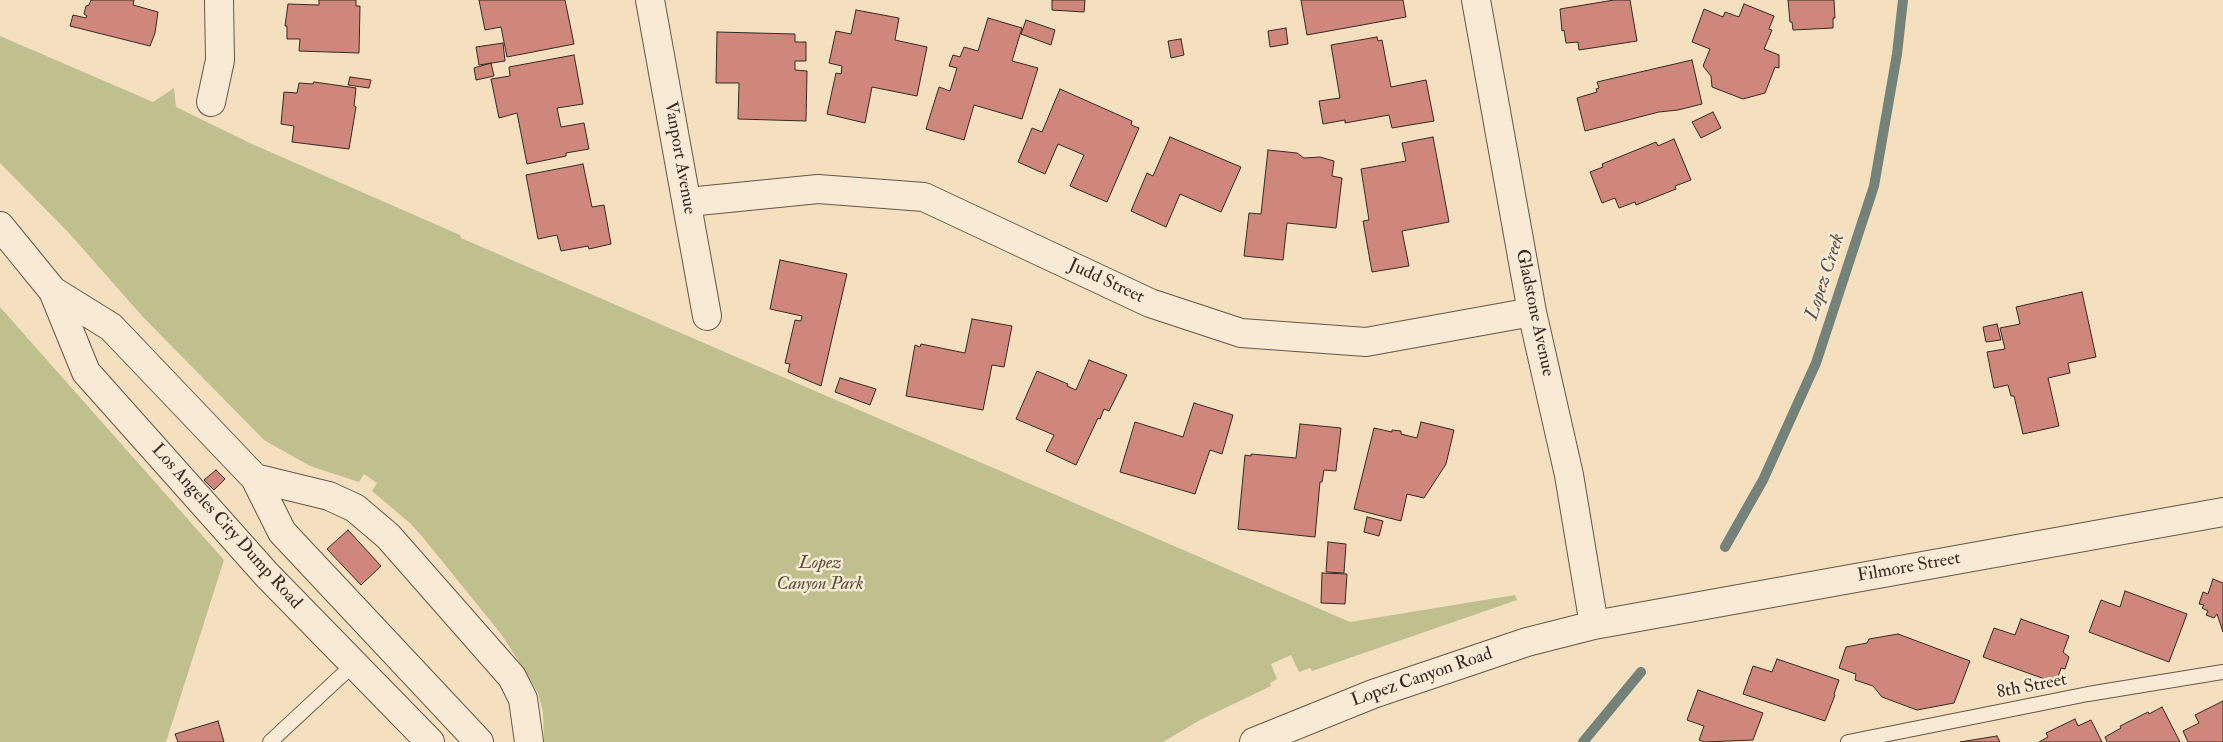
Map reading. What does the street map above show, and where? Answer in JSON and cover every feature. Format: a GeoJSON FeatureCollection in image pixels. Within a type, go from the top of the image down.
{"type":"FeatureCollection","features":[{"type":"Feature","properties":{"kind":"street"},"geometry":{"type":"LineString","coordinates":[[211,102],[220,60],[218,0]]}},
{"type":"Feature","properties":{"kind":"street","name":"Vanport Avenue"},"geometry":{"type":"LineString","coordinates":[[650,0],[688,202],[707,316]]}},
{"type":"Feature","properties":{"kind":"street","name":"Gladstone Avenue"},"geometry":{"type":"LineString","coordinates":[[1476,0],[1532,312],[1569,475],[1594,625]]}},
{"type":"Feature","properties":{"kind":"street","name":"Judd Street"},"geometry":{"type":"LineString","coordinates":[[688,202],[818,189],[924,197],[1150,302],[1241,333],[1366,342],[1532,312]]}},
{"type":"Feature","properties":{"kind":"street","name":"Los Angeles City Dump Road"},"geometry":{"type":"LineString","coordinates":[[0,226],[54,291],[111,327],[256,478],[282,532],[479,742]]}},
{"type":"Feature","properties":{"kind":"street","name":"Los Angeles City Dump Road"},"geometry":{"type":"LineString","coordinates":[[54,291],[86,372],[267,575],[430,742]]}},
{"type":"Feature","properties":{"kind":"street"},"geometry":{"type":"LineString","coordinates":[[256,478],[329,496],[355,508],[388,536],[512,677],[524,699],[529,742]]}},
{"type":"Feature","properties":{"kind":"street","name":"Filmore Street"},"geometry":{"type":"LineString","coordinates":[[1594,625],[2223,512]]}},
{"type":"Feature","properties":{"kind":"street","name":"Lopez Canyon Road"},"geometry":{"type":"LineString","coordinates":[[1254,742],[1373,694],[1527,642],[1594,625]]}},
{"type":"Feature","properties":{"kind":"lane"},"geometry":{"type":"LineString","coordinates":[[270,742],[354,664]]}},
{"type":"Feature","properties":{"kind":"lane","name":"8th Street"},"geometry":{"type":"LineString","coordinates":[[1848,742],[2088,694],[2223,672]]}},
{"type":"Feature","properties":{"kind":"green space","name":"Lopez Canyon Park"},"geometry":{"type":"Polygon","coordinates":[[[0,36],[153,102],[174,88],[176,107],[252,144],[460,235],[461,238],[1350,622],[1515,595],[1517,600],[1312,671],[1310,668],[1299,672],[1291,655],[1271,664],[1277,679],[1270,683],[1271,686],[1200,720],[1163,742],[544,742],[543,712],[538,693],[529,677],[501,634],[425,540],[411,524],[372,491],[377,483],[364,474],[359,482],[310,466],[264,440],[143,317],[68,232],[0,163],[0,36]]]}},
{"type":"Feature","properties":{"kind":"green space"},"geometry":{"type":"Polygon","coordinates":[[[0,307],[224,560],[166,742],[0,742],[0,307]]]}},
{"type":"Feature","properties":{"kind":"building"},"geometry":{"type":"Polygon","coordinates":[[[91,0],[134,0],[133,5],[158,12],[155,33],[150,46],[70,26],[73,15],[86,18],[87,16],[84,14],[86,6],[89,5],[91,0]]]}},
{"type":"Feature","properties":{"kind":"building"},"geometry":{"type":"Polygon","coordinates":[[[319,0],[356,0],[356,6],[360,6],[359,53],[299,51],[300,39],[287,39],[287,26],[285,26],[288,4],[319,5],[319,0]]]}},
{"type":"Feature","properties":{"kind":"building"},"geometry":{"type":"Polygon","coordinates":[[[479,0],[565,0],[574,44],[507,57],[501,27],[485,30],[479,0]]]}},
{"type":"Feature","properties":{"kind":"building"},"geometry":{"type":"Polygon","coordinates":[[[1052,0],[1085,0],[1084,12],[1052,10],[1052,0]]]}},
{"type":"Feature","properties":{"kind":"building"},"geometry":{"type":"Polygon","coordinates":[[[1301,0],[1403,0],[1406,17],[1307,35],[1301,0]]]}},
{"type":"Feature","properties":{"kind":"building"},"geometry":{"type":"Polygon","coordinates":[[[1614,0],[1630,0],[1637,41],[1579,50],[1578,42],[1566,43],[1564,30],[1562,31],[1560,9],[1614,0]]]}},
{"type":"Feature","properties":{"kind":"building"},"geometry":{"type":"Polygon","coordinates":[[[1788,0],[1834,0],[1835,18],[1833,18],[1833,28],[1793,30],[1792,22],[1790,22],[1788,0]]]}},
{"type":"Feature","properties":{"kind":"building"},"geometry":{"type":"Polygon","coordinates":[[[1744,4],[1774,16],[1769,29],[1772,30],[1764,49],[1779,55],[1779,68],[1775,67],[1765,93],[1743,99],[1712,87],[1711,76],[1703,66],[1710,49],[1692,42],[1704,9],[1723,17],[1725,12],[1739,17],[1744,4]]]}},
{"type":"Feature","properties":{"kind":"building"},"geometry":{"type":"Polygon","coordinates":[[[856,10],[899,18],[895,40],[927,47],[917,96],[872,87],[865,123],[827,114],[836,73],[841,74],[842,66],[829,63],[836,31],[851,34],[856,10]]]}},
{"type":"Feature","properties":{"kind":"building"},"geometry":{"type":"Polygon","coordinates":[[[988,18],[1022,28],[1012,61],[1038,68],[1022,119],[974,105],[964,140],[926,129],[939,87],[950,91],[957,68],[949,66],[953,55],[960,57],[964,47],[978,51],[988,18]]]}},
{"type":"Feature","properties":{"kind":"building"},"geometry":{"type":"Polygon","coordinates":[[[1026,20],[1055,30],[1051,45],[1021,34],[1026,20]]]}},
{"type":"Feature","properties":{"kind":"building"},"geometry":{"type":"Polygon","coordinates":[[[1286,28],[1288,44],[1270,47],[1268,31],[1286,28]]]}},
{"type":"Feature","properties":{"kind":"building"},"geometry":{"type":"Polygon","coordinates":[[[717,32],[795,34],[795,42],[806,42],[806,61],[795,61],[795,70],[807,71],[806,121],[738,119],[739,83],[716,83],[717,32]]]}},
{"type":"Feature","properties":{"kind":"building"},"geometry":{"type":"Polygon","coordinates":[[[1377,37],[1378,41],[1382,40],[1391,87],[1426,80],[1434,121],[1392,128],[1389,115],[1345,123],[1345,120],[1323,124],[1319,101],[1340,98],[1331,45],[1377,37]]]}},
{"type":"Feature","properties":{"kind":"building"},"geometry":{"type":"Polygon","coordinates":[[[1181,39],[1184,55],[1171,58],[1168,41],[1181,39]]]}},
{"type":"Feature","properties":{"kind":"building"},"geometry":{"type":"Polygon","coordinates":[[[503,43],[505,61],[479,65],[476,47],[503,43]]]}},
{"type":"Feature","properties":{"kind":"building"},"geometry":{"type":"Polygon","coordinates":[[[574,55],[583,104],[557,108],[561,127],[584,123],[589,149],[566,153],[566,156],[527,164],[517,113],[499,118],[491,79],[510,76],[509,67],[574,55]]]}},
{"type":"Feature","properties":{"kind":"building"},"geometry":{"type":"Polygon","coordinates":[[[1692,60],[1702,104],[1678,110],[1659,112],[1585,131],[1577,98],[1597,92],[1596,89],[1599,88],[1597,82],[1692,60]]]}},
{"type":"Feature","properties":{"kind":"building"},"geometry":{"type":"Polygon","coordinates":[[[491,63],[494,76],[476,80],[474,68],[491,63]]]}},
{"type":"Feature","properties":{"kind":"building"},"geometry":{"type":"Polygon","coordinates":[[[350,77],[371,80],[369,88],[348,85],[350,77]]]}},
{"type":"Feature","properties":{"kind":"building"},"geometry":{"type":"Polygon","coordinates":[[[314,82],[356,88],[354,106],[356,107],[349,149],[292,142],[294,126],[281,124],[284,92],[297,93],[299,83],[313,84],[314,82]]]}},
{"type":"Feature","properties":{"kind":"building"},"geometry":{"type":"Polygon","coordinates":[[[1060,89],[1132,121],[1131,125],[1139,128],[1107,202],[1070,186],[1084,155],[1058,144],[1045,174],[1018,162],[1032,128],[1042,132],[1060,89]]]}},
{"type":"Feature","properties":{"kind":"building"},"geometry":{"type":"Polygon","coordinates":[[[1713,112],[1721,128],[1701,138],[1692,122],[1713,112]]]}},
{"type":"Feature","properties":{"kind":"building"},"geometry":{"type":"Polygon","coordinates":[[[1170,137],[1241,167],[1221,212],[1180,194],[1166,227],[1131,211],[1147,173],[1153,176],[1170,137]]]}},
{"type":"Feature","properties":{"kind":"building"},"geometry":{"type":"Polygon","coordinates":[[[1433,137],[1449,222],[1402,231],[1409,266],[1372,272],[1363,221],[1369,220],[1361,169],[1406,161],[1402,143],[1433,137]]]}},
{"type":"Feature","properties":{"kind":"building"},"geometry":{"type":"Polygon","coordinates":[[[1674,139],[1691,180],[1675,186],[1676,189],[1636,205],[1635,202],[1619,208],[1615,198],[1602,203],[1590,172],[1603,167],[1602,164],[1656,142],[1658,146],[1674,139]]]}},
{"type":"Feature","properties":{"kind":"building"},"geometry":{"type":"Polygon","coordinates":[[[1268,150],[1297,153],[1304,158],[1320,157],[1334,161],[1332,176],[1342,178],[1336,228],[1287,223],[1283,260],[1244,256],[1249,213],[1261,214],[1268,150]]]}},
{"type":"Feature","properties":{"kind":"building"},"geometry":{"type":"Polygon","coordinates":[[[583,164],[592,207],[604,205],[611,244],[589,249],[588,246],[561,251],[557,235],[538,239],[526,175],[583,164]]]}},
{"type":"Feature","properties":{"kind":"building"},"geometry":{"type":"Polygon","coordinates":[[[780,260],[847,274],[821,386],[788,372],[790,364],[785,363],[795,320],[801,321],[802,316],[770,309],[780,260]]]}},
{"type":"Feature","properties":{"kind":"building"},"geometry":{"type":"Polygon","coordinates":[[[2082,292],[2096,357],[2068,363],[2070,373],[2048,378],[2059,426],[2023,434],[2014,396],[2011,396],[2008,385],[1994,388],[1987,352],[2005,349],[2000,328],[2020,324],[2016,307],[2082,292]]]}},
{"type":"Feature","properties":{"kind":"building"},"geometry":{"type":"Polygon","coordinates":[[[972,319],[1012,326],[1004,367],[992,365],[983,410],[906,396],[915,345],[920,347],[921,344],[965,353],[972,319]]]}},
{"type":"Feature","properties":{"kind":"building"},"geometry":{"type":"Polygon","coordinates":[[[1997,324],[2001,340],[1986,342],[1983,327],[1997,324]]]}},
{"type":"Feature","properties":{"kind":"building"},"geometry":{"type":"Polygon","coordinates":[[[1089,360],[1127,375],[1109,411],[1104,409],[1100,419],[1098,418],[1076,465],[1046,451],[1054,435],[1016,419],[1037,371],[1068,384],[1067,386],[1076,390],[1089,360]]]}},
{"type":"Feature","properties":{"kind":"building"},"geometry":{"type":"Polygon","coordinates":[[[840,378],[876,389],[870,405],[835,392],[840,378]]]}},
{"type":"Feature","properties":{"kind":"building"},"geometry":{"type":"Polygon","coordinates":[[[1194,403],[1233,415],[1222,454],[1210,450],[1195,494],[1120,472],[1135,422],[1183,437],[1194,403]]]}},
{"type":"Feature","properties":{"kind":"building"},"geometry":{"type":"Polygon","coordinates":[[[1421,422],[1454,430],[1446,464],[1424,498],[1407,494],[1401,521],[1354,509],[1374,428],[1392,432],[1392,430],[1401,431],[1401,434],[1417,438],[1421,422]]]}},
{"type":"Feature","properties":{"kind":"building"},"geometry":{"type":"Polygon","coordinates":[[[1300,424],[1341,428],[1336,471],[1324,470],[1322,482],[1320,482],[1315,537],[1238,529],[1245,455],[1296,458],[1300,424]]]}},
{"type":"Feature","properties":{"kind":"building"},"geometry":{"type":"Polygon","coordinates":[[[216,470],[225,479],[214,490],[204,480],[216,470]]]}},
{"type":"Feature","properties":{"kind":"building"},"geometry":{"type":"Polygon","coordinates":[[[1367,517],[1383,521],[1379,536],[1364,532],[1367,517]]]}},
{"type":"Feature","properties":{"kind":"building"},"geometry":{"type":"Polygon","coordinates":[[[348,530],[381,566],[361,585],[327,549],[348,530]]]}},
{"type":"Feature","properties":{"kind":"building"},"geometry":{"type":"Polygon","coordinates":[[[1328,542],[1346,544],[1344,573],[1326,572],[1328,542]]]}},
{"type":"Feature","properties":{"kind":"building"},"geometry":{"type":"Polygon","coordinates":[[[1322,573],[1347,574],[1345,604],[1321,603],[1322,573]]]}},
{"type":"Feature","properties":{"kind":"building"},"geometry":{"type":"Polygon","coordinates":[[[2213,579],[2223,583],[2223,632],[2217,614],[2214,618],[2206,615],[2208,611],[2202,608],[2204,605],[2199,604],[2203,592],[2208,594],[2213,579]]]}},
{"type":"Feature","properties":{"kind":"building"},"geometry":{"type":"Polygon","coordinates":[[[2125,591],[2187,614],[2169,662],[2089,632],[2101,600],[2120,607],[2125,591]]]}},
{"type":"Feature","properties":{"kind":"building"},"geometry":{"type":"Polygon","coordinates":[[[2021,619],[2069,636],[2063,652],[2069,657],[2065,669],[2061,668],[2056,683],[1983,657],[1994,628],[2015,635],[2021,619]]]}},
{"type":"Feature","properties":{"kind":"building"},"geometry":{"type":"Polygon","coordinates":[[[1898,634],[1970,661],[1954,703],[1917,710],[1882,697],[1873,686],[1855,680],[1856,674],[1839,668],[1846,647],[1867,643],[1869,639],[1898,634]]]}},
{"type":"Feature","properties":{"kind":"building"},"geometry":{"type":"Polygon","coordinates":[[[1777,659],[1839,680],[1825,721],[1743,694],[1753,666],[1772,672],[1777,659]]]}},
{"type":"Feature","properties":{"kind":"building"},"geometry":{"type":"Polygon","coordinates":[[[1698,690],[1763,713],[1753,740],[1704,742],[1699,740],[1704,726],[1687,720],[1698,690]]]}},
{"type":"Feature","properties":{"kind":"building"},"geometry":{"type":"Polygon","coordinates":[[[2223,701],[2223,742],[2188,742],[2183,731],[2199,723],[2195,715],[2223,701]]]}},
{"type":"Feature","properties":{"kind":"building"},"geometry":{"type":"Polygon","coordinates":[[[2162,707],[2180,742],[2107,742],[2105,737],[2121,728],[2120,726],[2162,707]]]}},
{"type":"Feature","properties":{"kind":"building"},"geometry":{"type":"Polygon","coordinates":[[[2075,719],[2078,726],[2091,720],[2102,742],[2039,742],[2048,737],[2046,733],[2075,719]]]}},
{"type":"Feature","properties":{"kind":"building"},"geometry":{"type":"Polygon","coordinates":[[[218,721],[224,742],[178,742],[175,734],[218,721]]]}},
{"type":"Feature","properties":{"kind":"building"},"geometry":{"type":"Polygon","coordinates":[[[1997,736],[2000,742],[1960,742],[1997,736]]]}},
{"type":"Feature","properties":{"kind":"waterway","name":"Lopez Creek"},"geometry":{"type":"LineString","coordinates":[[1725,547],[1763,480],[1816,363],[1874,186],[1897,54],[1903,0]]}},
{"type":"Feature","properties":{"kind":"waterway","name":"Lopez Creek"},"geometry":{"type":"LineString","coordinates":[[1583,742],[1641,672]]}}]}
